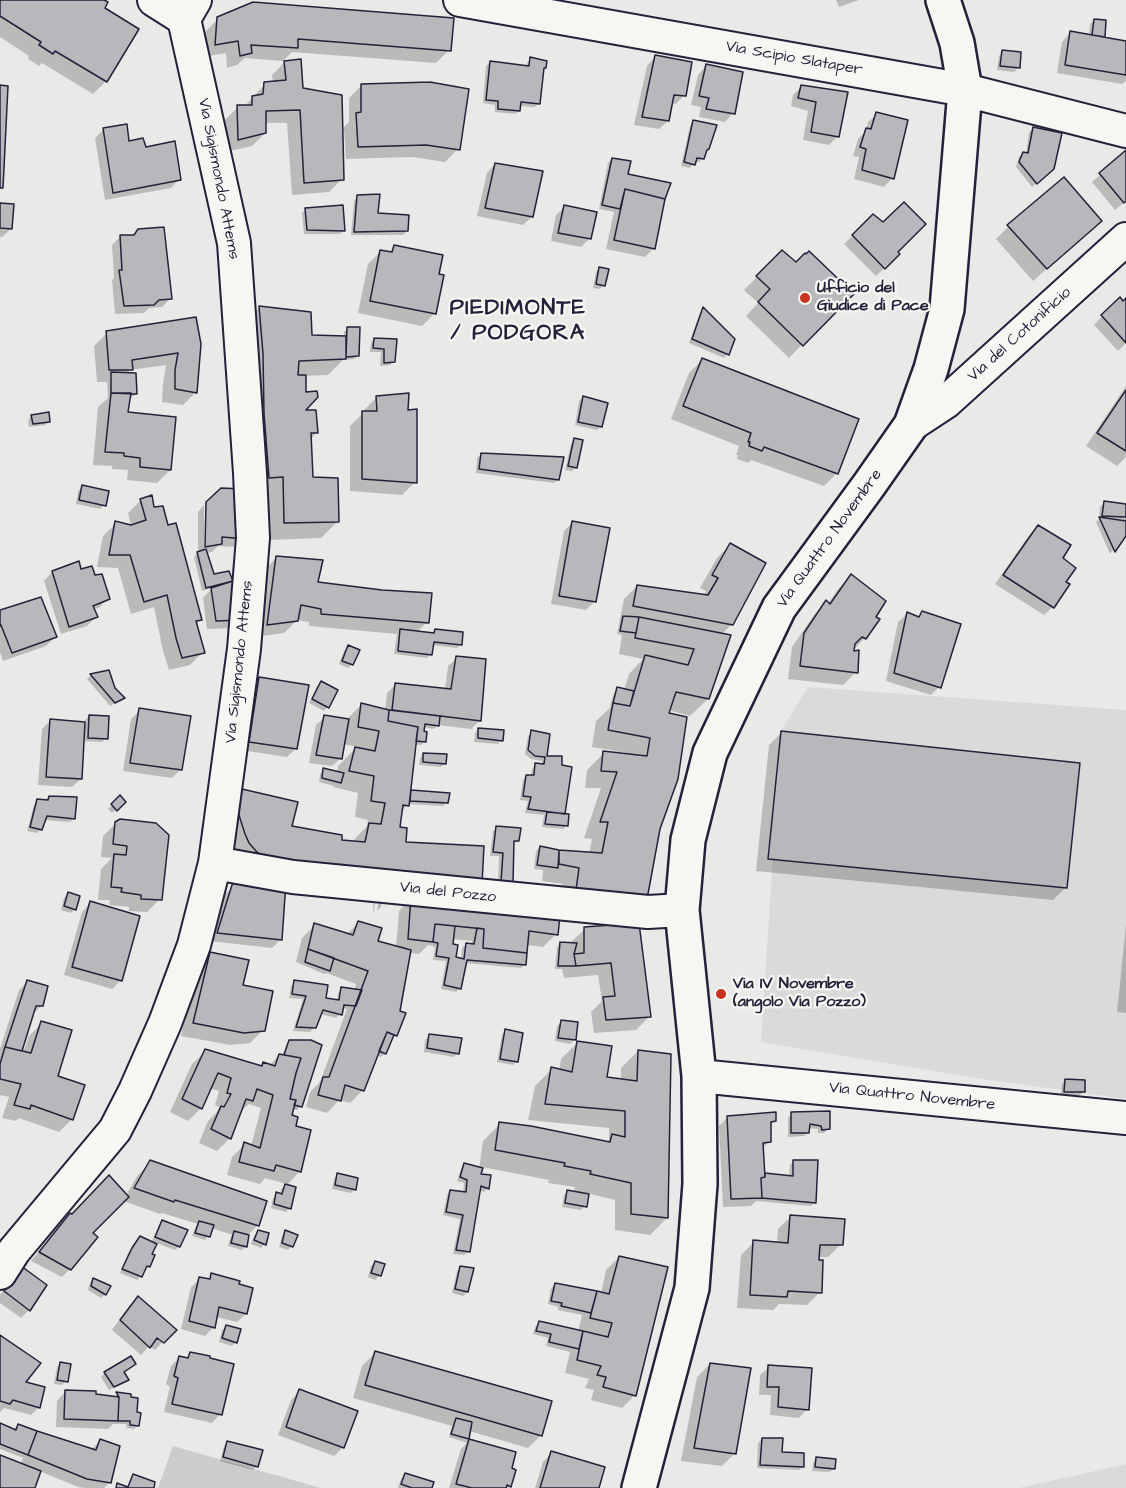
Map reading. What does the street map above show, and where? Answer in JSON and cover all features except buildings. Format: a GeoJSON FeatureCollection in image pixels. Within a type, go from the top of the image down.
{"type":"FeatureCollection","features":[{"type":"Feature","properties":{"kind":"main road","name":"Via Quattro Novembre"},"geometry":{"type":"LineString","coordinates":[[639,1488],[692,1288],[700,1184],[699,1076],[682,910],[688,840],[710,753],[779,608],[911,425],[931,369],[947,309],[965,90],[957,43],[942,0]]}},
{"type":"Feature","properties":{"kind":"street"},"geometry":{"type":"LineString","coordinates":[[154,0],[189,9]]}},
{"type":"Feature","properties":{"kind":"street","name":"Via Scipio Slataper"},"geometry":{"type":"LineString","coordinates":[[460,0],[965,90],[1126,131]]}},
{"type":"Feature","properties":{"kind":"street","name":"Via Sigismondo Attems"},"geometry":{"type":"LineString","coordinates":[[0,1273],[14,1251],[115,1130],[165,1023],[194,945],[215,863],[244,649],[253,538],[234,243],[189,9]]}},
{"type":"Feature","properties":{"kind":"street","name":"Via del Cotonificio"},"geometry":{"type":"LineString","coordinates":[[911,425],[946,402],[1126,239]]}},
{"type":"Feature","properties":{"kind":"street","name":"Via del Pozzo"},"geometry":{"type":"LineString","coordinates":[[215,863],[305,878],[648,912],[682,910]]}},
{"type":"Feature","properties":{"kind":"street","name":"Via Quattro Novembre"},"geometry":{"type":"LineString","coordinates":[[699,1076],[1126,1118]]}},
{"type":"Feature","properties":{"kind":"shaded area"},"geometry":{"type":"Polygon","coordinates":[[[808,687],[1126,710],[1126,1099],[975,1078],[761,1042],[781,731],[808,687]]]}},
{"type":"Feature","properties":{"kind":"shaded area"},"geometry":{"type":"Polygon","coordinates":[[[173,1446],[321,1488],[158,1488],[173,1446]]]}},
{"type":"Feature","properties":{"kind":"shaded area"},"geometry":{"type":"Polygon","coordinates":[[[1126,1464],[1126,1488],[1019,1488],[1126,1464]]]}},
{"type":"Feature","properties":{"kind":"place","name":"Ufficio del Giudice di Pace"},"geometry":{"type":"Point","coordinates":[805,298]}},
{"type":"Feature","properties":{"kind":"place","name":"Via IV Novembre (angolo Via Pozzo)"},"geometry":{"type":"Point","coordinates":[721,994]}},
{"type":"Feature","properties":{"kind":"district","name":"PIEDIMONTE / PODGORA"},"geometry":{"type":"Point","coordinates":[518,322]}}]}
